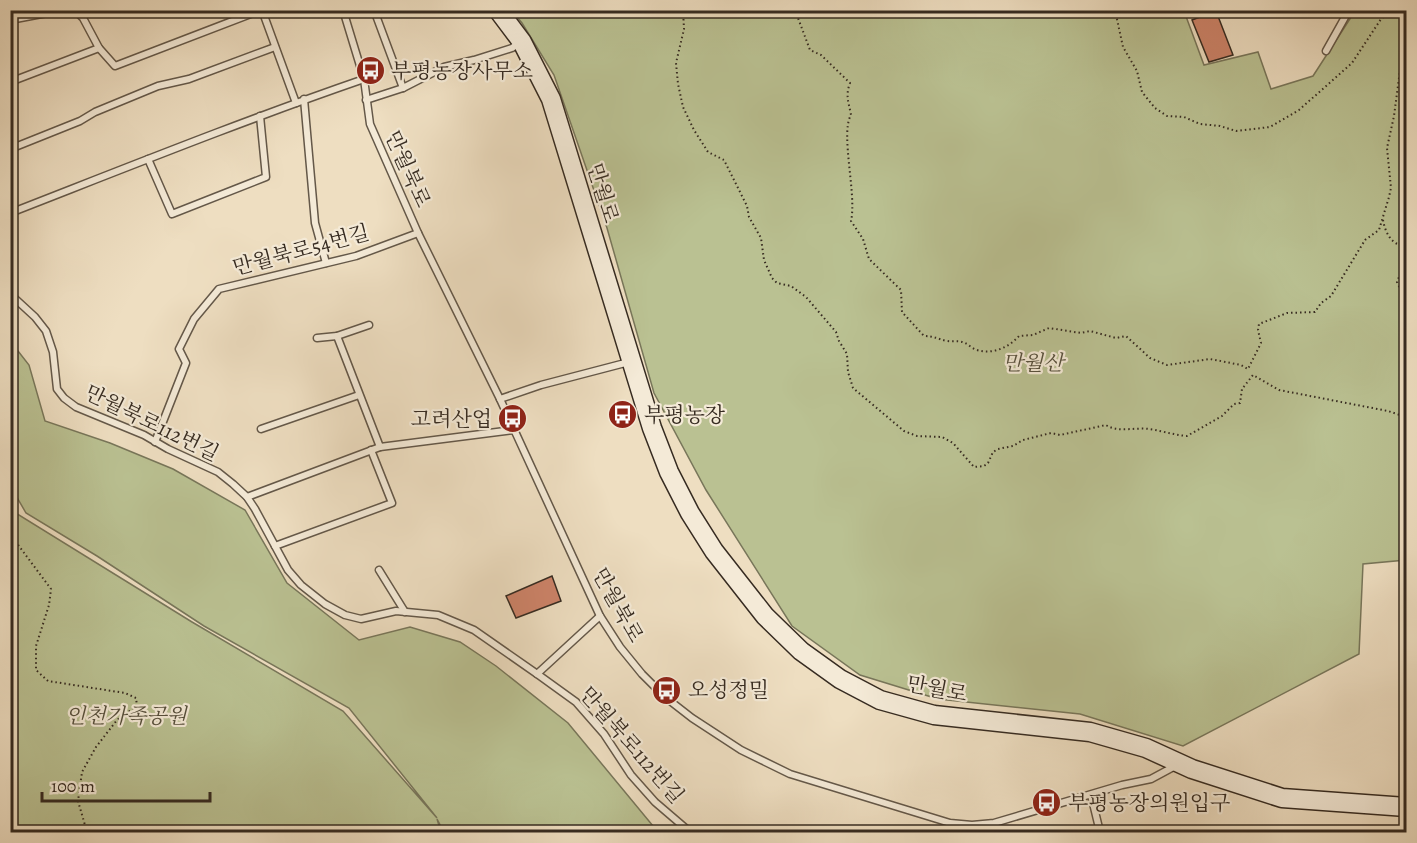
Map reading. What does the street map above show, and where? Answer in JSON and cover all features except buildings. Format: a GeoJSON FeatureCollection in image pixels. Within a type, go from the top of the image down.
{"type":"FeatureCollection","features":[{"type":"Feature","properties":{"kind":"street","name":"만월로"},"geometry":{"type":"LineString","coordinates":[[498,10],[522,42],[551,99],[652,428],[669,472],[690,513],[714,550],[765,616],[801,651],[840,679],[880,700],[934,715],[1090,732],[1146,748],[1192,770],[1282,798],[1407,807]]}},
{"type":"Feature","properties":{"kind":"lane"},"geometry":{"type":"LineString","coordinates":[[10,20],[63,10]]}},
{"type":"Feature","properties":{"kind":"lane"},"geometry":{"type":"LineString","coordinates":[[75,10],[83,18],[99,48],[115,66],[261,10],[296,103]]}},
{"type":"Feature","properties":{"kind":"lane","name":"만월북로"},"geometry":{"type":"LineString","coordinates":[[343,10],[364,79],[370,124],[418,233],[500,399],[600,616],[620,647],[665,697],[741,750],[790,774],[950,823],[972,825],[994,823],[1151,779],[1180,764]]}},
{"type":"Feature","properties":{"kind":"lane"},"geometry":{"type":"LineString","coordinates":[[374,10],[403,88]]}},
{"type":"Feature","properties":{"kind":"lane"},"geometry":{"type":"LineString","coordinates":[[1326,51],[1349,10]]}},
{"type":"Feature","properties":{"kind":"lane"},"geometry":{"type":"LineString","coordinates":[[366,100],[403,88],[444,67],[512,48],[522,42]]}},
{"type":"Feature","properties":{"kind":"lane"},"geometry":{"type":"LineString","coordinates":[[10,149],[158,86],[189,79],[275,47]]}},
{"type":"Feature","properties":{"kind":"lane"},"geometry":{"type":"LineString","coordinates":[[10,82],[99,48]]}},
{"type":"Feature","properties":{"kind":"lane"},"geometry":{"type":"LineString","coordinates":[[10,213],[304,99],[364,79]]}},
{"type":"Feature","properties":{"kind":"lane"},"geometry":{"type":"LineString","coordinates":[[304,99],[315,223],[326,263]]}},
{"type":"Feature","properties":{"kind":"lane"},"geometry":{"type":"LineString","coordinates":[[147,159],[172,214],[266,177],[261,116]]}},
{"type":"Feature","properties":{"kind":"lane","name":"만월북로54번길"},"geometry":{"type":"LineString","coordinates":[[155,442],[186,363],[179,349],[194,319],[219,289],[356,256],[418,233]]}},
{"type":"Feature","properties":{"kind":"lane","name":"만월북로112번길"},"geometry":{"type":"LineString","coordinates":[[10,294],[35,317],[46,331],[53,352],[57,389],[63,398],[76,407],[218,472],[247,497],[288,570],[301,585],[325,604],[345,615],[361,618],[396,611],[438,615],[474,630],[576,702],[604,734],[631,775],[655,802],[690,832]]}},
{"type":"Feature","properties":{"kind":"lane"},"geometry":{"type":"LineString","coordinates":[[316,338],[337,336],[369,326]]}},
{"type":"Feature","properties":{"kind":"lane"},"geometry":{"type":"LineString","coordinates":[[337,336],[380,447]]}},
{"type":"Feature","properties":{"kind":"lane"},"geometry":{"type":"LineString","coordinates":[[500,399],[541,385],[632,362]]}},
{"type":"Feature","properties":{"kind":"lane"},"geometry":{"type":"LineString","coordinates":[[261,429],[359,394]]}},
{"type":"Feature","properties":{"kind":"lane"},"geometry":{"type":"LineString","coordinates":[[247,497],[380,447],[513,430]]}},
{"type":"Feature","properties":{"kind":"lane"},"geometry":{"type":"LineString","coordinates":[[275,546],[392,503],[371,450]]}},
{"type":"Feature","properties":{"kind":"lane"},"geometry":{"type":"LineString","coordinates":[[379,570],[405,612]]}},
{"type":"Feature","properties":{"kind":"lane"},"geometry":{"type":"LineString","coordinates":[[537,674],[600,616]]}},
{"type":"Feature","properties":{"kind":"lane"},"geometry":{"type":"LineString","coordinates":[[1091,795],[1100,832]]}},
{"type":"Feature","properties":{"kind":"path"},"geometry":{"type":"LineString","coordinates":[[683,10],[682,42],[676,63],[683,107],[694,130],[708,152],[724,160],[747,206],[749,217],[761,238],[764,260],[772,278],[777,283],[791,286],[806,297],[824,317],[836,332],[847,354],[848,372],[853,388],[904,431],[917,436],[942,437],[956,445],[974,467],[979,468],[988,463],[993,452],[1013,446],[1023,440],[1106,425],[1111,428],[1148,429],[1170,435],[1175,433],[1187,436],[1222,416],[1234,404],[1240,403],[1242,389],[1253,375]]}},
{"type":"Feature","properties":{"kind":"path"},"geometry":{"type":"LineString","coordinates":[[795,10],[810,50],[821,55],[850,83],[847,90],[847,105],[851,115],[846,135],[851,174],[853,213],[851,221],[863,238],[869,259],[901,291],[902,312],[924,336],[934,336],[947,341],[956,340],[975,350],[993,352],[1011,345],[1019,336],[1049,328],[1081,333],[1090,331],[1116,338],[1126,336],[1150,358],[1167,365],[1210,359],[1240,365],[1279,390],[1388,411],[1407,417]]}},
{"type":"Feature","properties":{"kind":"path"},"geometry":{"type":"LineString","coordinates":[[1115,10],[1123,47],[1137,71],[1142,92],[1155,108],[1167,116],[1184,117],[1200,124],[1220,126],[1236,131],[1270,127],[1299,110],[1352,63],[1381,20],[1391,10]]}},
{"type":"Feature","properties":{"kind":"path"},"geometry":{"type":"LineString","coordinates":[[1248,369],[1261,343],[1259,324],[1287,314],[1315,312],[1330,296],[1365,240],[1378,230],[1391,188],[1387,148],[1401,63],[1403,22],[1407,11]]}},
{"type":"Feature","properties":{"kind":"path"},"geometry":{"type":"LineString","coordinates":[[1382,217],[1388,235],[1396,243],[1407,245]]}},
{"type":"Feature","properties":{"kind":"path"},"geometry":{"type":"LineString","coordinates":[[1407,272],[1399,277],[1397,282],[1407,301]]}},
{"type":"Feature","properties":{"kind":"path"},"geometry":{"type":"LineString","coordinates":[[10,534],[51,589],[50,606],[36,646],[36,670],[48,681],[125,693],[136,698],[137,706],[117,720],[96,747],[82,772],[78,801],[87,832]]}},
{"type":"Feature","properties":{"kind":"green space","name":"만월산"},"geometry":{"type":"Polygon","coordinates":[[[512,11],[1184,11],[1204,65],[1258,52],[1271,89],[1313,76],[1355,11],[1406,11],[1406,560],[1363,564],[1359,654],[1183,746],[1080,714],[938,699],[860,675],[792,626],[706,490],[654,393],[607,228],[554,75],[512,11]]]}},
{"type":"Feature","properties":{"kind":"green space","name":"인천가족공원"},"geometry":{"type":"Polygon","coordinates":[[[11,342],[29,365],[45,421],[110,443],[173,469],[245,510],[287,583],[359,640],[410,627],[460,642],[496,666],[568,723],[658,832],[444,832],[437,819],[441,832],[11,832],[11,505],[14,512],[192,622],[343,711],[437,818],[349,708],[204,626],[26,513],[11,487],[11,342]]]}},
{"type":"Feature","properties":{"kind":"place","name":"부평농장사무소"},"geometry":{"type":"Point","coordinates":[370,71]}},
{"type":"Feature","properties":{"kind":"place","name":"부평농장"},"geometry":{"type":"Point","coordinates":[623,415]}},
{"type":"Feature","properties":{"kind":"place","name":"고려산업"},"geometry":{"type":"Point","coordinates":[513,419]}},
{"type":"Feature","properties":{"kind":"place","name":"오성정밀"},"geometry":{"type":"Point","coordinates":[667,690]}},
{"type":"Feature","properties":{"kind":"place","name":"부평농장의원입구"},"geometry":{"type":"Point","coordinates":[1047,803]}}]}
